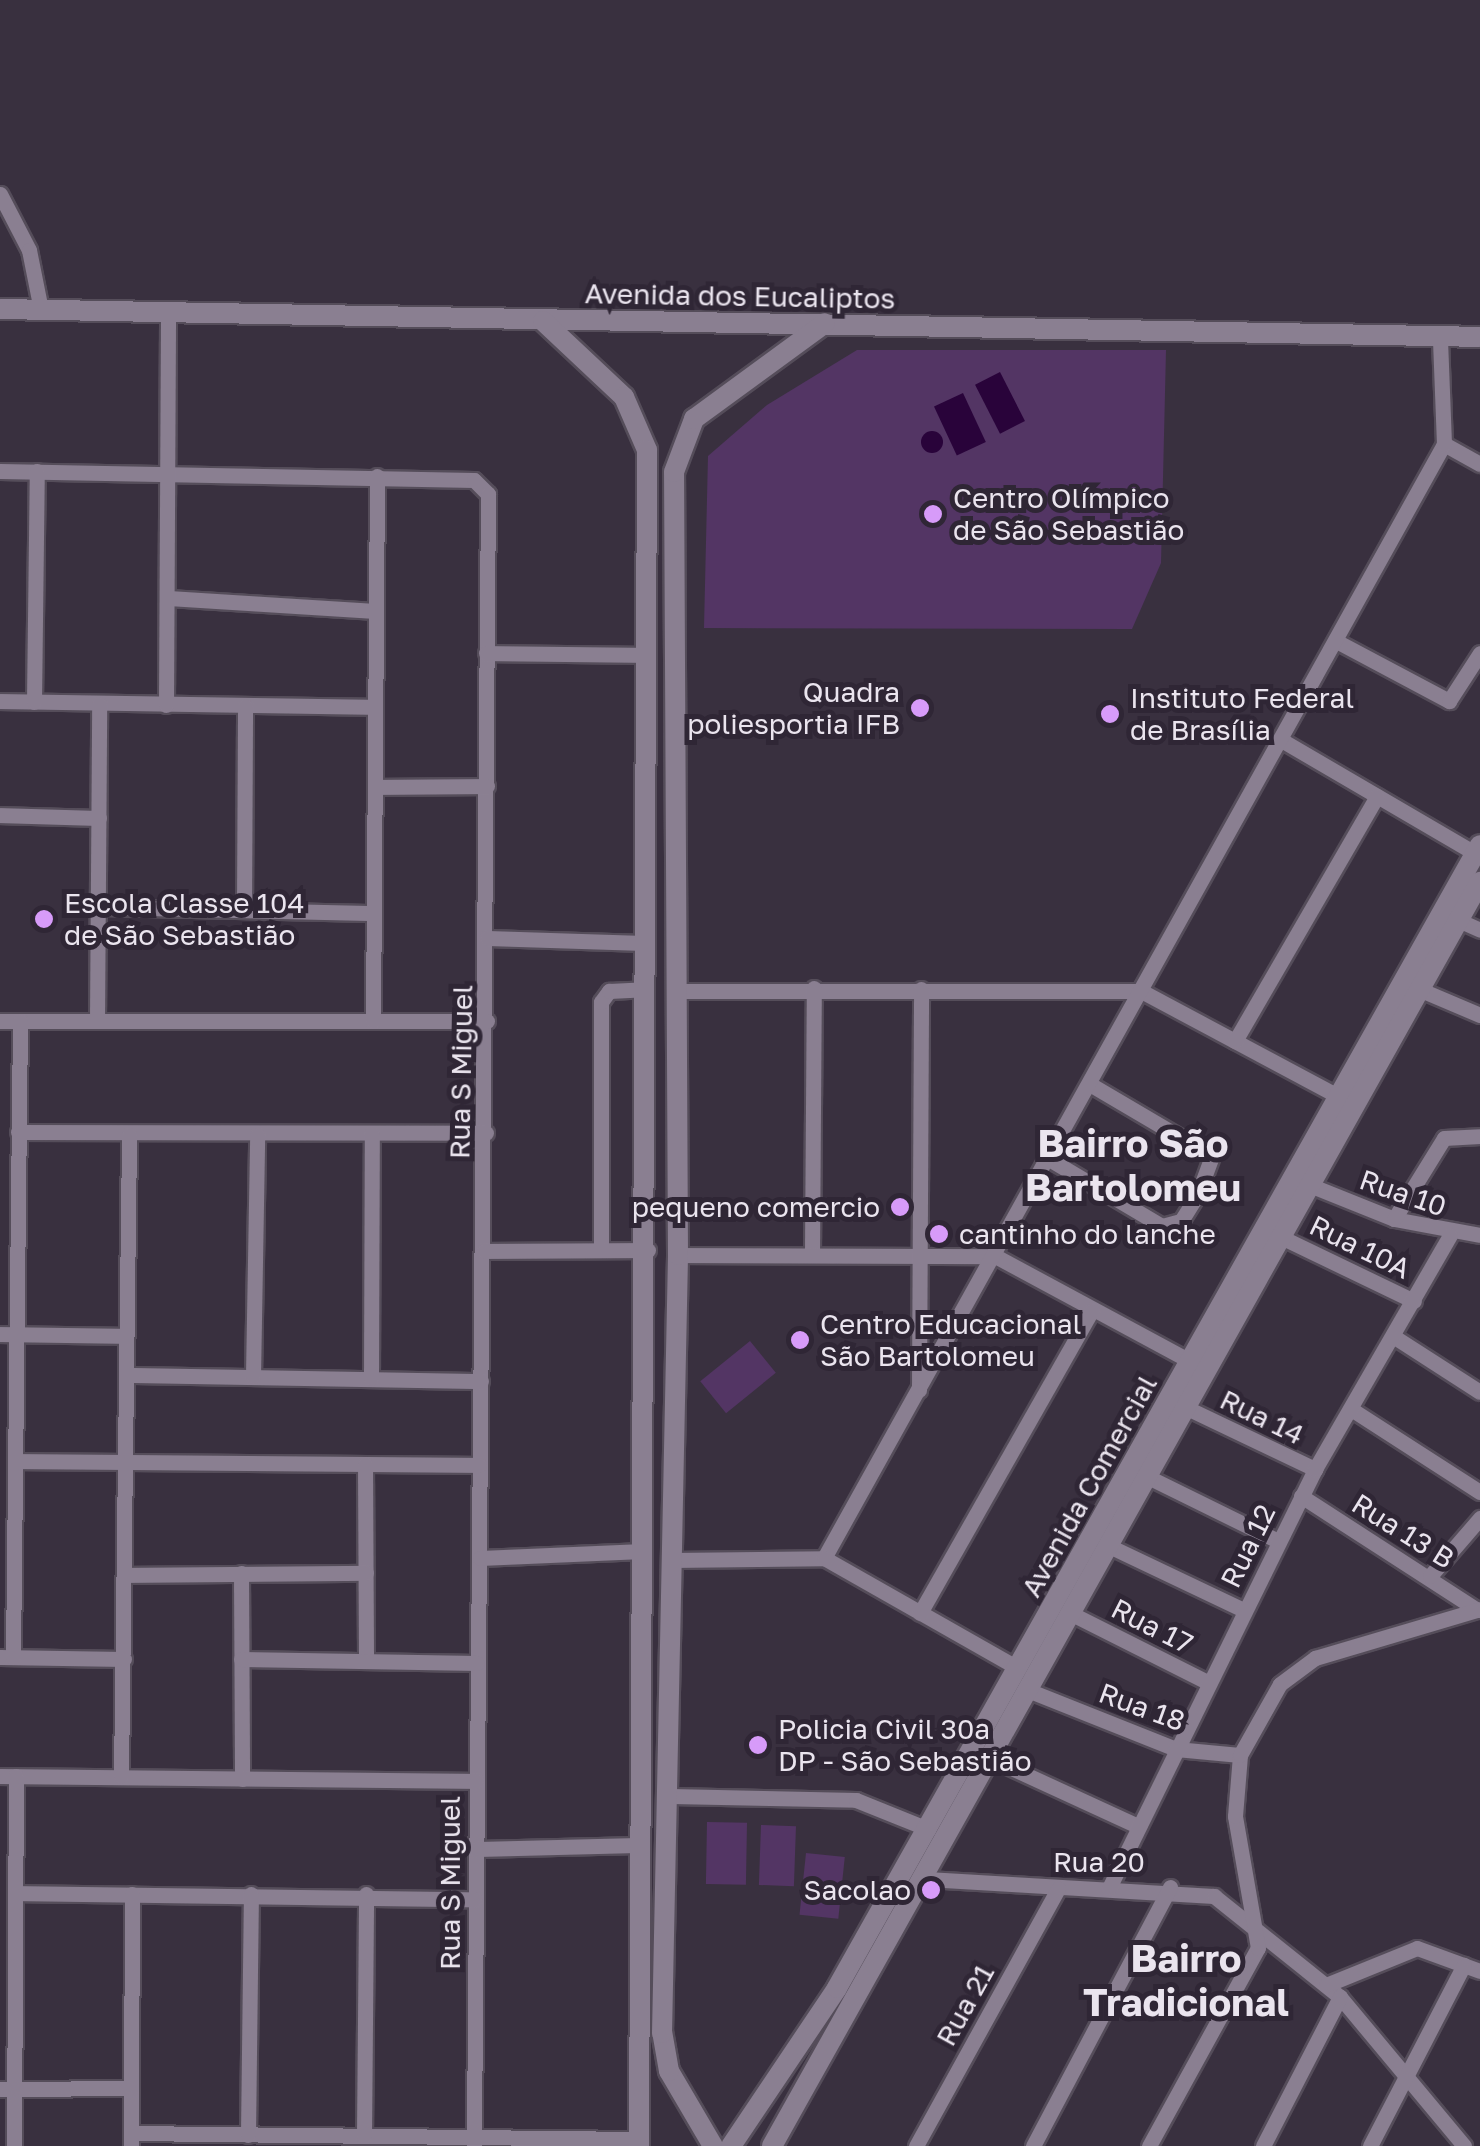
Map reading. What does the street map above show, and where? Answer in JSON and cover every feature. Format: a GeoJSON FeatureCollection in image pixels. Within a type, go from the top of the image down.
{"type":"FeatureCollection","features":[{"type":"Feature","properties":{"kind":"street"},"geometry":{"type":"LineString","coordinates":[[0,194],[29,250],[41,310]]}},
{"type":"Feature","properties":{"kind":"street","name":"Avenida dos Eucaliptos"},"geometry":{"type":"LineString","coordinates":[[0,309],[1480,337]]}},
{"type":"Feature","properties":{"kind":"street"},"geometry":{"type":"LineString","coordinates":[[166,705],[168,314]]}},
{"type":"Feature","properties":{"kind":"street"},"geometry":{"type":"LineString","coordinates":[[132,1894],[131,2140],[248,2135],[364,2136],[474,2143],[639,2143],[648,1250],[644,979],[646,527],[639,420],[543,322]]}},
{"type":"Feature","properties":{"kind":"street"},"geometry":{"type":"LineString","coordinates":[[713,2146],[676,2088],[662,2033],[672,1796],[671,1560],[678,1255],[674,472],[694,420],[825,324]]}},
{"type":"Feature","properties":{"kind":"street"},"geometry":{"type":"LineString","coordinates":[[824,1558],[1283,741],[1444,444],[1440,338]]}},
{"type":"Feature","properties":{"kind":"street"},"geometry":{"type":"LineString","coordinates":[[1444,444],[1480,464]]}},
{"type":"Feature","properties":{"kind":"street","name":"Rua S Miguel"},"geometry":{"type":"LineString","coordinates":[[0,471],[474,480],[488,494],[488,938],[474,2143]]}},
{"type":"Feature","properties":{"kind":"street"},"geometry":{"type":"LineString","coordinates":[[34,702],[37,472]]}},
{"type":"Feature","properties":{"kind":"street"},"geometry":{"type":"LineString","coordinates":[[373,1022],[377,476]]}},
{"type":"Feature","properties":{"kind":"street"},"geometry":{"type":"LineString","coordinates":[[646,527],[672,527]]}},
{"type":"Feature","properties":{"kind":"street"},"geometry":{"type":"LineString","coordinates":[[168,598],[376,611]]}},
{"type":"Feature","properties":{"kind":"street"},"geometry":{"type":"LineString","coordinates":[[1338,642],[1448,701],[1480,653]]}},
{"type":"Feature","properties":{"kind":"street"},"geometry":{"type":"LineString","coordinates":[[486,653],[644,655]]}},
{"type":"Feature","properties":{"kind":"street"},"geometry":{"type":"LineString","coordinates":[[0,701],[375,707]]}},
{"type":"Feature","properties":{"kind":"street"},"geometry":{"type":"LineString","coordinates":[[96,1020],[100,704]]}},
{"type":"Feature","properties":{"kind":"street"},"geometry":{"type":"LineString","coordinates":[[244,910],[245,706]]}},
{"type":"Feature","properties":{"kind":"street"},"geometry":{"type":"LineString","coordinates":[[1283,741],[1478,849]]}},
{"type":"Feature","properties":{"kind":"street"},"geometry":{"type":"LineString","coordinates":[[376,788],[487,786]]}},
{"type":"Feature","properties":{"kind":"street"},"geometry":{"type":"LineString","coordinates":[[1234,1041],[1377,796]]}},
{"type":"Feature","properties":{"kind":"street"},"geometry":{"type":"LineString","coordinates":[[0,815],[99,818]]}},
{"type":"Feature","properties":{"kind":"street","name":"Avenida Comercial"},"geometry":{"type":"LineString","coordinates":[[769,2146],[926,1878],[963,1788],[996,1730],[1018,1668],[1160,1437],[1188,1409],[1422,990],[1458,920],[1478,849]]}},
{"type":"Feature","properties":{"kind":"street","name":"Avenida Comercial"},"geometry":{"type":"LineString","coordinates":[[738,2138],[928,1829],[992,1759],[996,1730],[1030,1691],[1148,1477],[1190,1361],[1334,1094],[1469,888]]}},
{"type":"Feature","properties":{"kind":"street"},"geometry":{"type":"LineString","coordinates":[[99,907],[372,913]]}},
{"type":"Feature","properties":{"kind":"street"},"geometry":{"type":"LineString","coordinates":[[1458,920],[1480,930]]}},
{"type":"Feature","properties":{"kind":"street"},"geometry":{"type":"LineString","coordinates":[[488,938],[644,943]]}},
{"type":"Feature","properties":{"kind":"street"},"geometry":{"type":"LineString","coordinates":[[602,1249],[601,1002],[609,991],[675,969]]}},
{"type":"Feature","properties":{"kind":"street"},"geometry":{"type":"LineString","coordinates":[[812,1253],[814,988]]}},
{"type":"Feature","properties":{"kind":"street"},"geometry":{"type":"LineString","coordinates":[[918,1391],[921,989]]}},
{"type":"Feature","properties":{"kind":"street"},"geometry":{"type":"LineString","coordinates":[[1422,990],[1480,1015]]}},
{"type":"Feature","properties":{"kind":"street"},"geometry":{"type":"LineString","coordinates":[[674,991],[1141,991],[1334,1094]]}},
{"type":"Feature","properties":{"kind":"street"},"geometry":{"type":"LineString","coordinates":[[0,1021],[487,1021]]}},
{"type":"Feature","properties":{"kind":"street"},"geometry":{"type":"LineString","coordinates":[[20,1021],[18,1421],[6,1656],[124,1658]]}},
{"type":"Feature","properties":{"kind":"street"},"geometry":{"type":"LineString","coordinates":[[1049,1159],[1162,1226],[1181,1221],[1198,1194],[1212,1156],[1090,1084]]}},
{"type":"Feature","properties":{"kind":"street"},"geometry":{"type":"LineString","coordinates":[[18,1132],[129,1136],[486,1133]]}},
{"type":"Feature","properties":{"kind":"street"},"geometry":{"type":"LineString","coordinates":[[253,1376],[256,1134]]}},
{"type":"Feature","properties":{"kind":"street"},"geometry":{"type":"LineString","coordinates":[[371,1378],[372,1134]]}},
{"type":"Feature","properties":{"kind":"street"},"geometry":{"type":"LineString","coordinates":[[122,1776],[129,1136]]}},
{"type":"Feature","properties":{"kind":"street"},"geometry":{"type":"LineString","coordinates":[[1394,1220],[1444,1138],[1480,1136]]}},
{"type":"Feature","properties":{"kind":"street","name":"Rua 10"},"geometry":{"type":"LineString","coordinates":[[1312,1186],[1394,1220],[1450,1235],[1480,1235]]}},
{"type":"Feature","properties":{"kind":"street"},"geometry":{"type":"LineString","coordinates":[[0,1216],[18,1216]]}},
{"type":"Feature","properties":{"kind":"street","name":"Rua 12"},"geometry":{"type":"LineString","coordinates":[[1109,1888],[1301,1496],[1450,1235]]}},
{"type":"Feature","properties":{"kind":"street","name":"Rua 10A"},"geometry":{"type":"LineString","coordinates":[[1285,1239],[1414,1301]]}},
{"type":"Feature","properties":{"kind":"street"},"geometry":{"type":"LineString","coordinates":[[484,1251],[648,1250]]}},
{"type":"Feature","properties":{"kind":"street"},"geometry":{"type":"LineString","coordinates":[[678,1255],[995,1256],[1190,1361]]}},
{"type":"Feature","properties":{"kind":"street"},"geometry":{"type":"LineString","coordinates":[[920,1613],[1092,1310]]}},
{"type":"Feature","properties":{"kind":"street"},"geometry":{"type":"LineString","coordinates":[[1207,1332],[1227,1342]]}},
{"type":"Feature","properties":{"kind":"street"},"geometry":{"type":"LineString","coordinates":[[0,1334],[126,1336]]}},
{"type":"Feature","properties":{"kind":"street"},"geometry":{"type":"LineString","coordinates":[[1393,1336],[1480,1392]]}},
{"type":"Feature","properties":{"kind":"street"},"geometry":{"type":"LineString","coordinates":[[127,1375],[481,1380]]}},
{"type":"Feature","properties":{"kind":"street"},"geometry":{"type":"LineString","coordinates":[[1350,1408],[1480,1492]]}},
{"type":"Feature","properties":{"kind":"street","name":"Rua 14"},"geometry":{"type":"LineString","coordinates":[[1188,1409],[1315,1470]]}},
{"type":"Feature","properties":{"kind":"street"},"geometry":{"type":"LineString","coordinates":[[0,1420],[18,1421]]}},
{"type":"Feature","properties":{"kind":"street"},"geometry":{"type":"LineString","coordinates":[[16,1461],[480,1465]]}},
{"type":"Feature","properties":{"kind":"street"},"geometry":{"type":"LineString","coordinates":[[365,1464],[366,1658]]}},
{"type":"Feature","properties":{"kind":"street"},"geometry":{"type":"LineString","coordinates":[[1148,1477],[1278,1541]]}},
{"type":"Feature","properties":{"kind":"street","name":"Rua 13 B"},"geometry":{"type":"LineString","coordinates":[[1301,1496],[1479,1610]]}},
{"type":"Feature","properties":{"kind":"street"},"geometry":{"type":"LineString","coordinates":[[1430,1576],[1480,1518]]}},
{"type":"Feature","properties":{"kind":"street"},"geometry":{"type":"LineString","coordinates":[[1110,1546],[1244,1610]]}},
{"type":"Feature","properties":{"kind":"street"},"geometry":{"type":"LineString","coordinates":[[480,1558],[643,1551]]}},
{"type":"Feature","properties":{"kind":"street"},"geometry":{"type":"LineString","coordinates":[[671,1560],[824,1558],[1018,1668]]}},
{"type":"Feature","properties":{"kind":"street"},"geometry":{"type":"LineString","coordinates":[[240,1573],[242,1778]]}},
{"type":"Feature","properties":{"kind":"street"},"geometry":{"type":"LineString","coordinates":[[126,1575],[366,1573]]}},
{"type":"Feature","properties":{"kind":"street"},"geometry":{"type":"LineString","coordinates":[[1149,2146],[1260,1931],[1235,1816],[1240,1755],[1294,1669],[1479,1610]]}},
{"type":"Feature","properties":{"kind":"street","name":"Rua 17"},"geometry":{"type":"LineString","coordinates":[[1072,1614],[1209,1683]]}},
{"type":"Feature","properties":{"kind":"street"},"geometry":{"type":"LineString","coordinates":[[241,1658],[477,1662]]}},
{"type":"Feature","properties":{"kind":"street","name":"Rua 18"},"geometry":{"type":"LineString","coordinates":[[1030,1691],[1176,1749],[1240,1755]]}},
{"type":"Feature","properties":{"kind":"street"},"geometry":{"type":"LineString","coordinates":[[641,1735],[673,1735]]}},
{"type":"Feature","properties":{"kind":"street"},"geometry":{"type":"LineString","coordinates":[[992,1759],[1138,1826]]}},
{"type":"Feature","properties":{"kind":"street"},"geometry":{"type":"LineString","coordinates":[[14,2146],[8,2090],[8,1975],[17,1894],[8,1776],[476,1781]]}},
{"type":"Feature","properties":{"kind":"street"},"geometry":{"type":"LineString","coordinates":[[672,1796],[856,1800],[928,1829]]}},
{"type":"Feature","properties":{"kind":"street"},"geometry":{"type":"LineString","coordinates":[[475,1848],[670,1837]]}},
{"type":"Feature","properties":{"kind":"street","name":"Rua 20"},"geometry":{"type":"LineString","coordinates":[[926,1878],[1058,1888],[1170,1887],[1214,1896],[1340,1998],[1406,2070],[1464,2146]]}},
{"type":"Feature","properties":{"kind":"street"},"geometry":{"type":"LineString","coordinates":[[1034,2146],[1170,1887]]}},
{"type":"Feature","properties":{"kind":"street","name":"Rua 21"},"geometry":{"type":"LineString","coordinates":[[916,2146],[1058,1888]]}},
{"type":"Feature","properties":{"kind":"street"},"geometry":{"type":"LineString","coordinates":[[17,1894],[366,1894],[475,1899]]}},
{"type":"Feature","properties":{"kind":"street"},"geometry":{"type":"LineString","coordinates":[[248,2135],[251,1894]]}},
{"type":"Feature","properties":{"kind":"street"},"geometry":{"type":"LineString","coordinates":[[364,2136],[366,1894]]}},
{"type":"Feature","properties":{"kind":"street"},"geometry":{"type":"LineString","coordinates":[[1326,1986],[1398,1950],[1480,1971]]}},
{"type":"Feature","properties":{"kind":"street"},"geometry":{"type":"LineString","coordinates":[[1370,2146],[1464,1964]]}},
{"type":"Feature","properties":{"kind":"street"},"geometry":{"type":"LineString","coordinates":[[1263,2146],[1340,1998]]}},
{"type":"Feature","properties":{"kind":"street"},"geometry":{"type":"LineString","coordinates":[[8,2090],[130,2088]]}},
{"type":"Feature","properties":{"kind":"street"},"geometry":{"type":"LineString","coordinates":[[738,2138],[769,2146]]}},
{"type":"Feature","properties":{"kind":"shaded area","name":"Centro Olímpico de São Sebastião"},"geometry":{"type":"Polygon","coordinates":[[[857,350],[1166,350],[1161,563],[1132,629],[704,628],[708,456],[767,405],[857,350]]]}},
{"type":"Feature","properties":{"kind":"shaded area"},"geometry":{"type":"Polygon","coordinates":[[[1000,372],[1025,421],[1000,434],[975,385],[1000,372]]]}},
{"type":"Feature","properties":{"kind":"shaded area"},"geometry":{"type":"Polygon","coordinates":[[[963,393],[986,442],[957,455],[934,407],[963,393]]]}},
{"type":"Feature","properties":{"kind":"shaded area"},"geometry":{"type":"Polygon","coordinates":[[[932,431],[940,434],[940,450],[932,453],[924,450],[921,442],[924,434],[932,431]]]}},
{"type":"Feature","properties":{"kind":"shaded area"},"geometry":{"type":"Polygon","coordinates":[[[750,1341],[776,1373],[726,1413],[700,1381],[750,1341]]]}},
{"type":"Feature","properties":{"kind":"shaded area"},"geometry":{"type":"Polygon","coordinates":[[[707,1822],[747,1823],[746,1885],[706,1884],[707,1822]]]}},
{"type":"Feature","properties":{"kind":"shaded area"},"geometry":{"type":"Polygon","coordinates":[[[761,1825],[796,1826],[794,1886],[759,1885],[761,1825]]]}},
{"type":"Feature","properties":{"kind":"shaded area"},"geometry":{"type":"Polygon","coordinates":[[[806,1853],[845,1857],[838,1919],[800,1915],[806,1853]]]}},
{"type":"Feature","properties":{"kind":"place","name":"Centro Olímpico de São Sebastião"},"geometry":{"type":"Point","coordinates":[933,514]}},
{"type":"Feature","properties":{"kind":"place","name":"Quadra poliesportia IFB"},"geometry":{"type":"Point","coordinates":[920,708]}},
{"type":"Feature","properties":{"kind":"place","name":"Instituto Federal de Brasília"},"geometry":{"type":"Point","coordinates":[1110,714]}},
{"type":"Feature","properties":{"kind":"place","name":"Escola Classe 104 de São Sebastião"},"geometry":{"type":"Point","coordinates":[44,919]}},
{"type":"Feature","properties":{"kind":"place","name":"pequeno comercio"},"geometry":{"type":"Point","coordinates":[900,1207]}},
{"type":"Feature","properties":{"kind":"place","name":"cantinho do lanche"},"geometry":{"type":"Point","coordinates":[939,1234]}},
{"type":"Feature","properties":{"kind":"place","name":"Centro Educacional São Bartolomeu"},"geometry":{"type":"Point","coordinates":[800,1340]}},
{"type":"Feature","properties":{"kind":"place","name":"Policia Civil 30ª DP - São Sebastião"},"geometry":{"type":"Point","coordinates":[758,1745]}},
{"type":"Feature","properties":{"kind":"place","name":"Sacolao"},"geometry":{"type":"Point","coordinates":[931,1890]}},
{"type":"Feature","properties":{"kind":"district","name":"Bairro São Bartolomeu"},"geometry":{"type":"Point","coordinates":[1133,1165]}},
{"type":"Feature","properties":{"kind":"district","name":"Bairro Tradicional"},"geometry":{"type":"Point","coordinates":[1186,1980]}}]}
